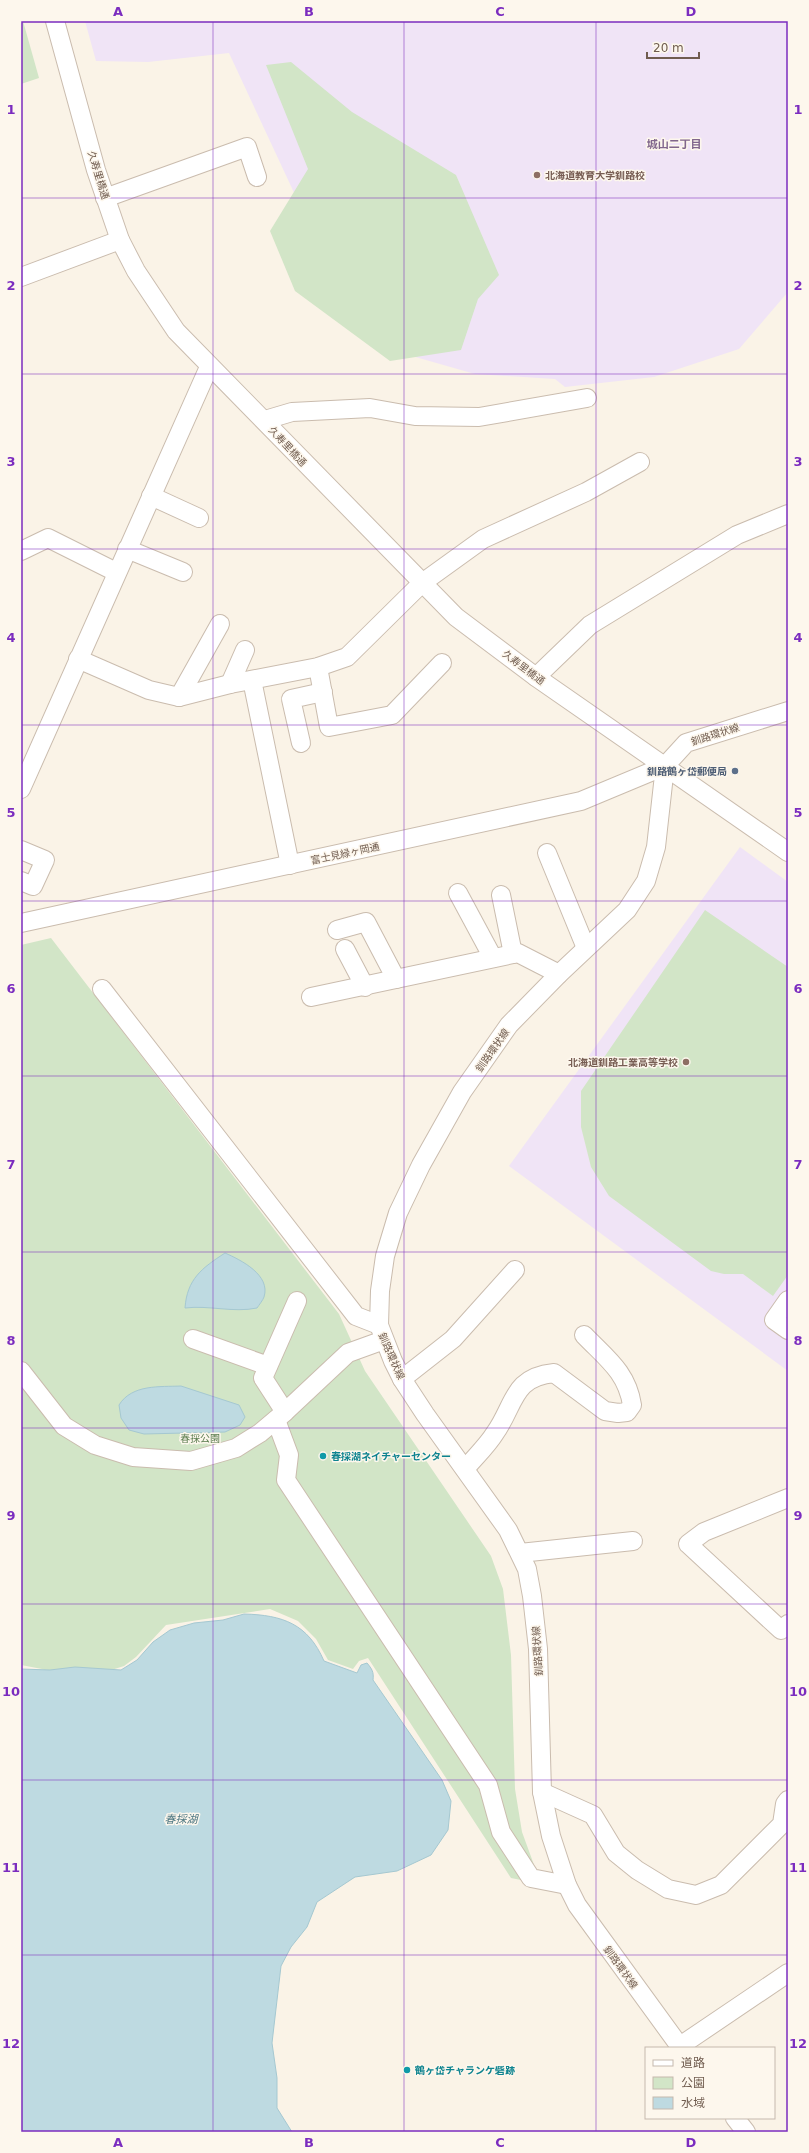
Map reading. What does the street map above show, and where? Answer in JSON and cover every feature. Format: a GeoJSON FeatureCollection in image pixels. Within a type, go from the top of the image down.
{"type":"FeatureCollection","features":[{"type":"Feature","properties":{"kind":"street","name":"久寿里橋通"},"geometry":{"type":"LineString","coordinates":[[55,21],[105,198],[120,240],[136,271],[176,331],[209,367],[264,420],[456,617],[536,677],[788,852]]}},
{"type":"Feature","properties":{"kind":"street"},"geometry":{"type":"LineString","coordinates":[[105,198],[247,147],[257,177]]}},
{"type":"Feature","properties":{"kind":"street"},"geometry":{"type":"LineString","coordinates":[[21,277],[120,240]]}},
{"type":"Feature","properties":{"kind":"street"},"geometry":{"type":"LineString","coordinates":[[21,787],[209,367]]}},
{"type":"Feature","properties":{"kind":"street"},"geometry":{"type":"LineString","coordinates":[[264,420],[292,412],[370,408],[415,416],[479,417],[587,398]]}},
{"type":"Feature","properties":{"kind":"street"},"geometry":{"type":"LineString","coordinates":[[78,659],[149,690],[179,697],[230,684],[318,667],[347,657],[422,583],[483,539],[586,492],[640,462]]}},
{"type":"Feature","properties":{"kind":"street"},"geometry":{"type":"LineString","coordinates":[[151,496],[199,518]]}},
{"type":"Feature","properties":{"kind":"street"},"geometry":{"type":"LineString","coordinates":[[536,677],[590,625],[737,535],[788,514]]}},
{"type":"Feature","properties":{"kind":"street"},"geometry":{"type":"LineString","coordinates":[[21,551],[48,538],[116,572]]}},
{"type":"Feature","properties":{"kind":"street"},"geometry":{"type":"LineString","coordinates":[[127,549],[183,572]]}},
{"type":"Feature","properties":{"kind":"street"},"geometry":{"type":"LineString","coordinates":[[179,697],[220,624]]}},
{"type":"Feature","properties":{"kind":"street"},"geometry":{"type":"LineString","coordinates":[[230,684],[244,650]]}},
{"type":"Feature","properties":{"kind":"street"},"geometry":{"type":"LineString","coordinates":[[318,667],[329,727],[392,715],[442,663]]}},
{"type":"Feature","properties":{"kind":"street"},"geometry":{"type":"LineString","coordinates":[[252,680],[290,865]]}},
{"type":"Feature","properties":{"kind":"street"},"geometry":{"type":"LineString","coordinates":[[301,743],[291,699],[323,692]]}},
{"type":"Feature","properties":{"kind":"street","name":"釧路環状線"},"geometry":{"type":"LineString","coordinates":[[681,2047],[577,1905],[566,1885],[551,1836],[542,1792],[538,1649],[532,1596],[527,1569],[508,1530],[425,1414],[402,1379],[382,1333],[380,1291],[385,1256],[398,1213],[421,1164],[462,1092],[509,1025],[559,974],[627,910],[646,881],[656,847],[665,766],[686,743],[788,711]]}},
{"type":"Feature","properties":{"kind":"street","name":"富士見緑ヶ岡通"},"geometry":{"type":"LineString","coordinates":[[21,923],[582,801],[665,766]]}},
{"type":"Feature","properties":{"kind":"street"},"geometry":{"type":"LineString","coordinates":[[21,850],[44,860],[33,886],[21,881]]}},
{"type":"Feature","properties":{"kind":"street"},"geometry":{"type":"LineString","coordinates":[[547,853],[586,948]]}},
{"type":"Feature","properties":{"kind":"street"},"geometry":{"type":"LineString","coordinates":[[458,893],[493,958]]}},
{"type":"Feature","properties":{"kind":"street"},"geometry":{"type":"LineString","coordinates":[[501,895],[513,954]]}},
{"type":"Feature","properties":{"kind":"street"},"geometry":{"type":"LineString","coordinates":[[337,930],[366,922],[396,979]]}},
{"type":"Feature","properties":{"kind":"street"},"geometry":{"type":"LineString","coordinates":[[346,949],[365,987]]}},
{"type":"Feature","properties":{"kind":"street"},"geometry":{"type":"LineString","coordinates":[[311,997],[365,987],[518,953],[559,974]]}},
{"type":"Feature","properties":{"kind":"street"},"geometry":{"type":"LineString","coordinates":[[21,1371],[64,1426],[95,1446],[133,1457],[192,1461],[236,1448],[260,1433],[348,1353],[382,1333],[356,1316],[102,988]]}},
{"type":"Feature","properties":{"kind":"street"},"geometry":{"type":"LineString","coordinates":[[402,1379],[453,1339],[515,1270]]}},
{"type":"Feature","properties":{"kind":"street"},"geometry":{"type":"LineString","coordinates":[[788,1300],[774,1320],[788,1330]]}},
{"type":"Feature","properties":{"kind":"street"},"geometry":{"type":"LineString","coordinates":[[297,1301],[263,1378],[280,1416],[289,1455],[286,1480],[488,1785],[501,1832],[531,1878],[566,1885]]}},
{"type":"Feature","properties":{"kind":"street"},"geometry":{"type":"LineString","coordinates":[[465,1469],[496,1433],[514,1396],[525,1383],[540,1375],[554,1374],[605,1411],[618,1413],[627,1412],[632,1405],[630,1390],[624,1376],[584,1335]]}},
{"type":"Feature","properties":{"kind":"street"},"geometry":{"type":"LineString","coordinates":[[193,1339],[268,1366]]}},
{"type":"Feature","properties":{"kind":"street"},"geometry":{"type":"LineString","coordinates":[[788,1498],[704,1532],[688,1544],[781,1630],[788,1624]]}},
{"type":"Feature","properties":{"kind":"street"},"geometry":{"type":"LineString","coordinates":[[520,1553],[633,1541]]}},
{"type":"Feature","properties":{"kind":"street"},"geometry":{"type":"LineString","coordinates":[[542,1792],[593,1815],[616,1853],[637,1870],[668,1889],[696,1895],[721,1885],[782,1824],[785,1804],[788,1800]]}},
{"type":"Feature","properties":{"kind":"street"},"geometry":{"type":"LineString","coordinates":[[681,2047],[788,1972]]}},
{"type":"Feature","properties":{"kind":"street"},"geometry":{"type":"LineString","coordinates":[[736,2119],[746,2132]]}},
{"type":"Feature","properties":{"kind":"shaded area","name":"北海道教育大学釧路校"},"geometry":{"type":"Polygon","coordinates":[[[85,21],[788,21],[788,292],[739,349],[654,377],[565,387],[555,379],[475,374],[370,344],[338,287],[229,53],[148,62],[96,61],[85,21]]]}},
{"type":"Feature","properties":{"kind":"shaded area","name":"北海道釧路工業高等学校"},"geometry":{"type":"Polygon","coordinates":[[[740,847],[788,882],[788,1371],[509,1166],[740,847]]]}},
{"type":"Feature","properties":{"kind":"green space"},"geometry":{"type":"Polygon","coordinates":[[[21,21],[23,21],[39,78],[21,84],[21,21]]]}},
{"type":"Feature","properties":{"kind":"green space"},"geometry":{"type":"Polygon","coordinates":[[[291,62],[352,112],[456,175],[499,275],[478,299],[461,350],[390,361],[295,291],[270,231],[308,169],[266,65],[291,62]]]}},
{"type":"Feature","properties":{"kind":"green space","name":"北海道釧路工業高等学校"},"geometry":{"type":"Polygon","coordinates":[[[705,910],[788,967],[788,1275],[773,1296],[743,1274],[724,1274],[711,1271],[609,1196],[591,1167],[581,1127],[581,1091],[705,910]]]}},
{"type":"Feature","properties":{"kind":"green space","name":"春採公園"},"geometry":{"type":"Polygon","coordinates":[[[51,938],[339,1314],[365,1371],[491,1556],[503,1589],[511,1655],[515,1789],[522,1832],[541,1884],[511,1878],[368,1658],[359,1661],[353,1669],[328,1660],[316,1639],[298,1621],[270,1609],[166,1625],[136,1657],[124,1666],[96,1675],[64,1679],[42,1669],[21,1665],[21,945],[51,938]]]}},
{"type":"Feature","properties":{"kind":"water"},"geometry":{"type":"Polygon","coordinates":[[[225,1253],[246,1264],[259,1275],[265,1289],[264,1297],[257,1308],[239,1310],[203,1307],[185,1308],[189,1289],[197,1275],[209,1264],[225,1253]]]}},
{"type":"Feature","properties":{"kind":"water"},"geometry":{"type":"Polygon","coordinates":[[[181,1386],[239,1405],[245,1417],[240,1425],[225,1432],[144,1434],[129,1430],[121,1418],[119,1405],[125,1398],[131,1393],[147,1388],[181,1386]]]}},
{"type":"Feature","properties":{"kind":"water","name":"春採湖"},"geometry":{"type":"Polygon","coordinates":[[[244,1614],[271,1617],[293,1624],[310,1638],[318,1648],[324,1661],[357,1673],[361,1665],[367,1663],[372,1671],[373,1680],[442,1780],[451,1801],[448,1830],[431,1855],[397,1871],[355,1877],[317,1902],[307,1927],[291,1947],[281,1966],[272,2043],[277,2078],[277,2108],[292,2132],[21,2132],[21,1669],[50,1670],[75,1667],[121,1670],[137,1660],[153,1642],[170,1630],[194,1623],[223,1620],[244,1614]]]}},
{"type":"Feature","properties":{"kind":"place","name":"北海道教育大学釧路校"},"geometry":{"type":"Point","coordinates":[537,175]}},
{"type":"Feature","properties":{"kind":"place","name":"釧路鶴ヶ岱郵便局"},"geometry":{"type":"Point","coordinates":[735,771]}},
{"type":"Feature","properties":{"kind":"place","name":"北海道釧路工業高等学校"},"geometry":{"type":"Point","coordinates":[686,1062]}},
{"type":"Feature","properties":{"kind":"place","name":"春採湖ネイチャーセンター"},"geometry":{"type":"Point","coordinates":[323,1456]}},
{"type":"Feature","properties":{"kind":"place","name":"鶴ヶ岱チャランケ砦跡"},"geometry":{"type":"Point","coordinates":[407,2070]}},
{"type":"Feature","properties":{"kind":"district","name":"城山二丁目"},"geometry":{"type":"Point","coordinates":[674,144]}}]}
